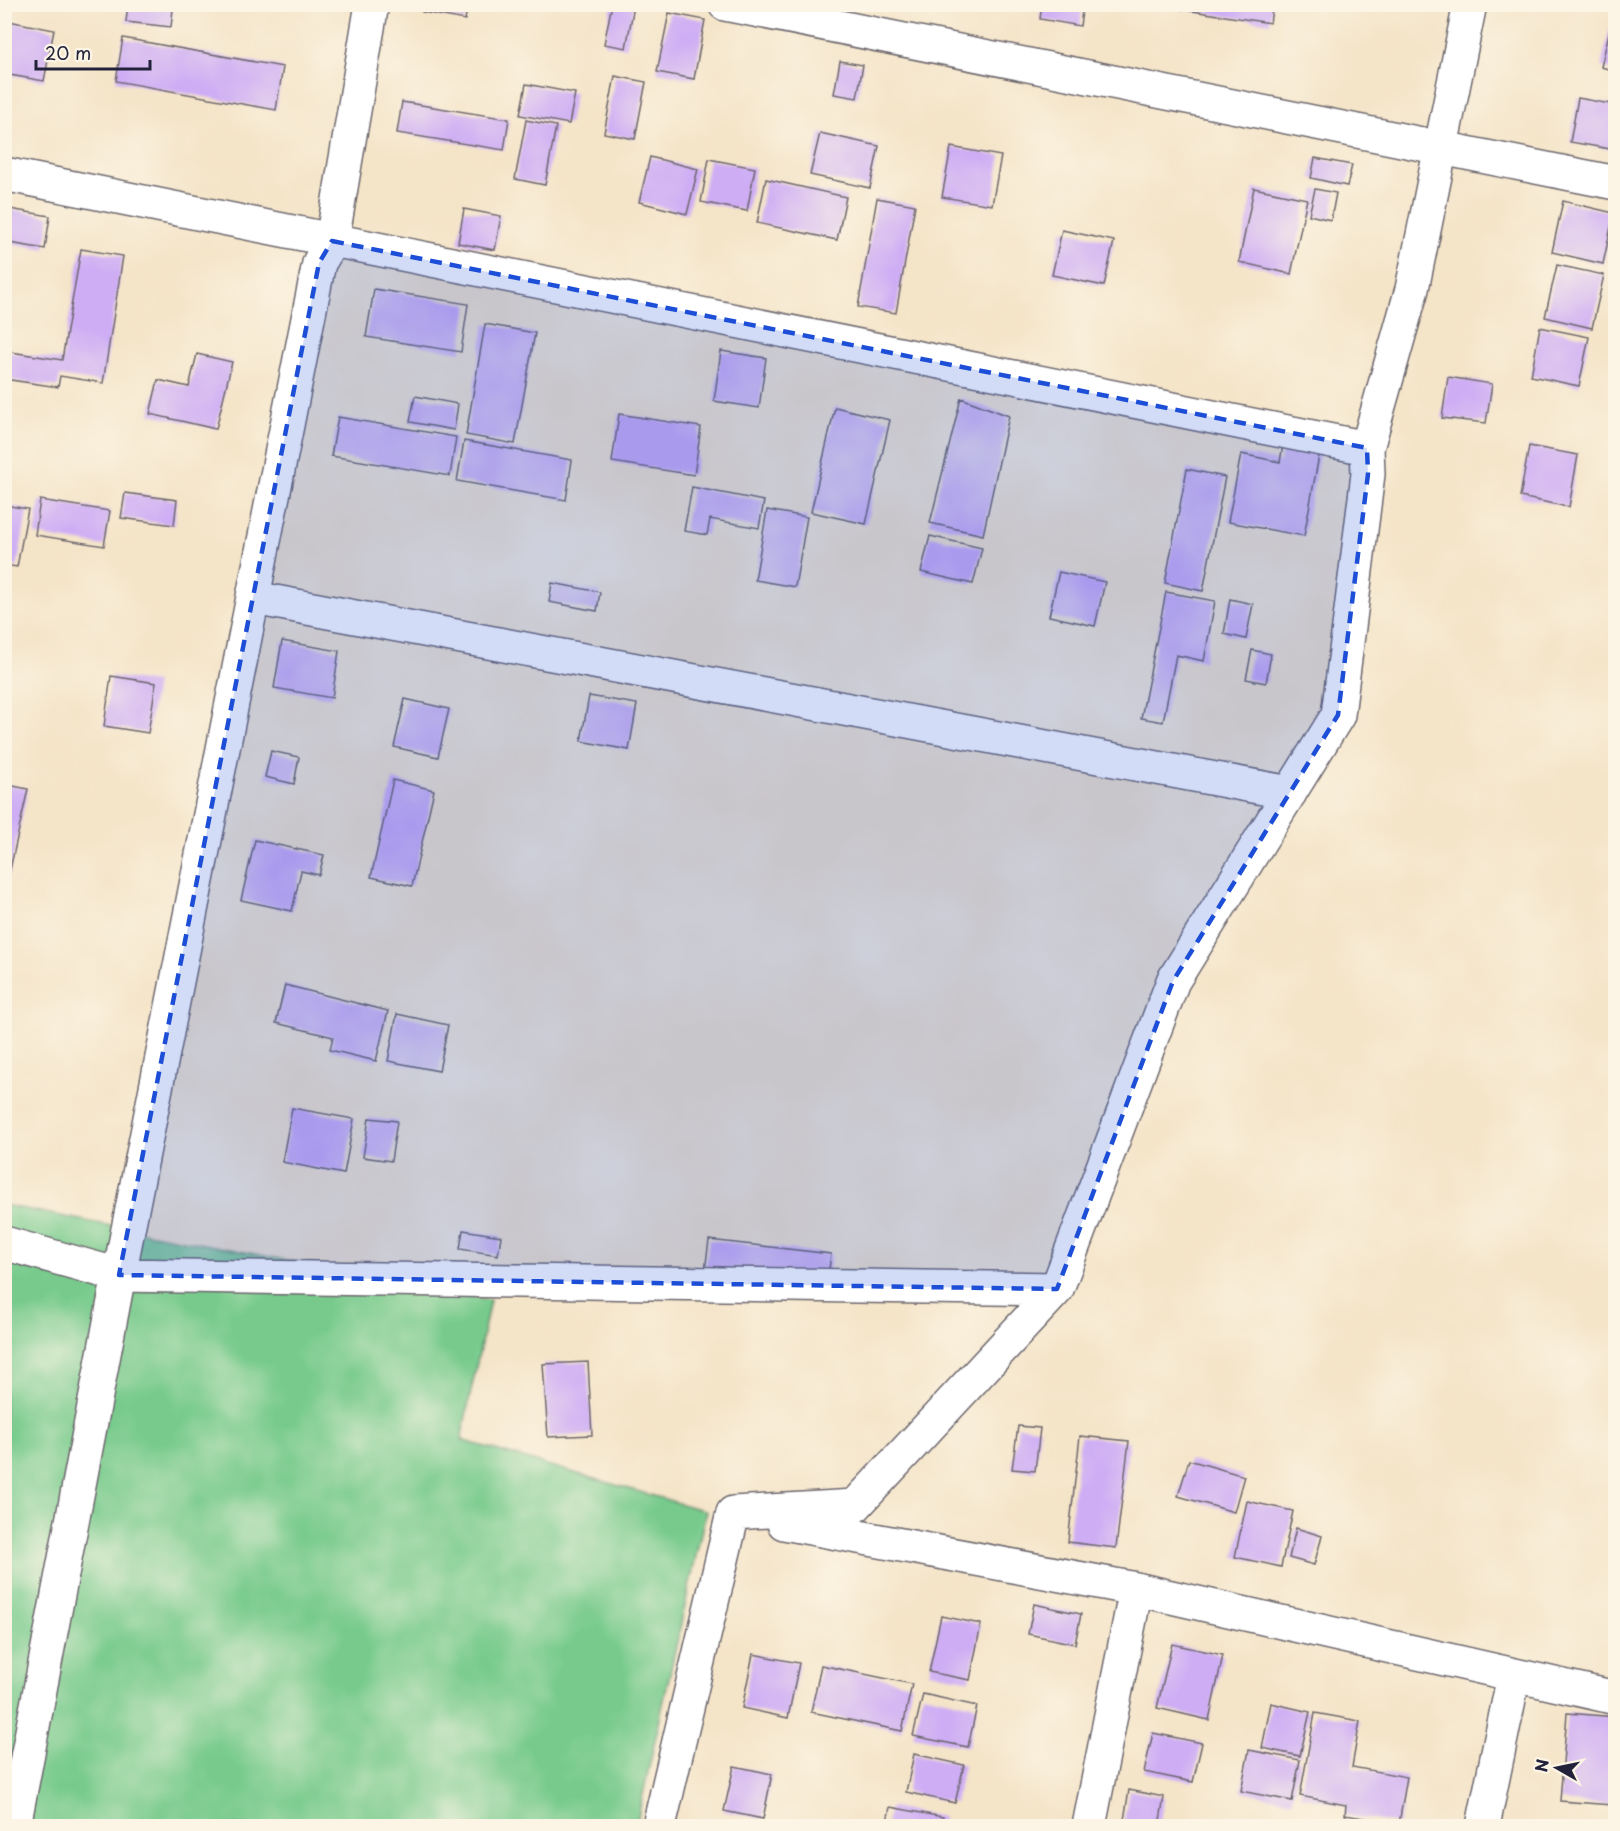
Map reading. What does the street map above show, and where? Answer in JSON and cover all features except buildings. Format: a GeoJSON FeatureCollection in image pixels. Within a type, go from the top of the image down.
{"type":"FeatureCollection","features":[{"type":"Feature","properties":{"kind":"street"},"geometry":{"type":"LineString","coordinates":[[14,1827],[119,1275],[319,263],[332,241],[372,4]]}},
{"type":"Feature","properties":{"kind":"street"},"geometry":{"type":"LineString","coordinates":[[725,4],[1616,183]]}},
{"type":"Feature","properties":{"kind":"street"},"geometry":{"type":"LineString","coordinates":[[733,1513],[855,1506],[1057,1289],[1173,981],[1338,715],[1368,474],[1367,448],[1412,289],[1470,4]]}},
{"type":"Feature","properties":{"kind":"street"},"geometry":{"type":"LineString","coordinates":[[4,174],[1367,448]]}},
{"type":"Feature","properties":{"kind":"street"},"geometry":{"type":"LineString","coordinates":[[254,598],[1290,793]]}},
{"type":"Feature","properties":{"kind":"street"},"geometry":{"type":"LineString","coordinates":[[4,1244],[119,1275],[1057,1289]]}},
{"type":"Feature","properties":{"kind":"street"},"geometry":{"type":"LineString","coordinates":[[733,1513],[1137,1589],[1616,1698]]}},
{"type":"Feature","properties":{"kind":"street"},"geometry":{"type":"LineString","coordinates":[[659,1827],[733,1513]]}},
{"type":"Feature","properties":{"kind":"street"},"geometry":{"type":"LineString","coordinates":[[1089,1827],[1137,1589]]}},
{"type":"Feature","properties":{"kind":"street"},"geometry":{"type":"LineString","coordinates":[[1483,1827],[1514,1675]]}},
{"type":"Feature","properties":{"kind":"highlighted area"},"geometry":{"type":"Polygon","coordinates":[[[332,241],[1367,448],[1368,474],[1338,715],[1173,981],[1057,1289],[119,1275],[319,263],[332,241]]]}},
{"type":"Feature","properties":{"kind":"green space"},"geometry":{"type":"Polygon","coordinates":[[[4,1205],[490,1300],[461,1440],[706,1511],[636,1826],[5,1826],[4,1205]]]}}]}
